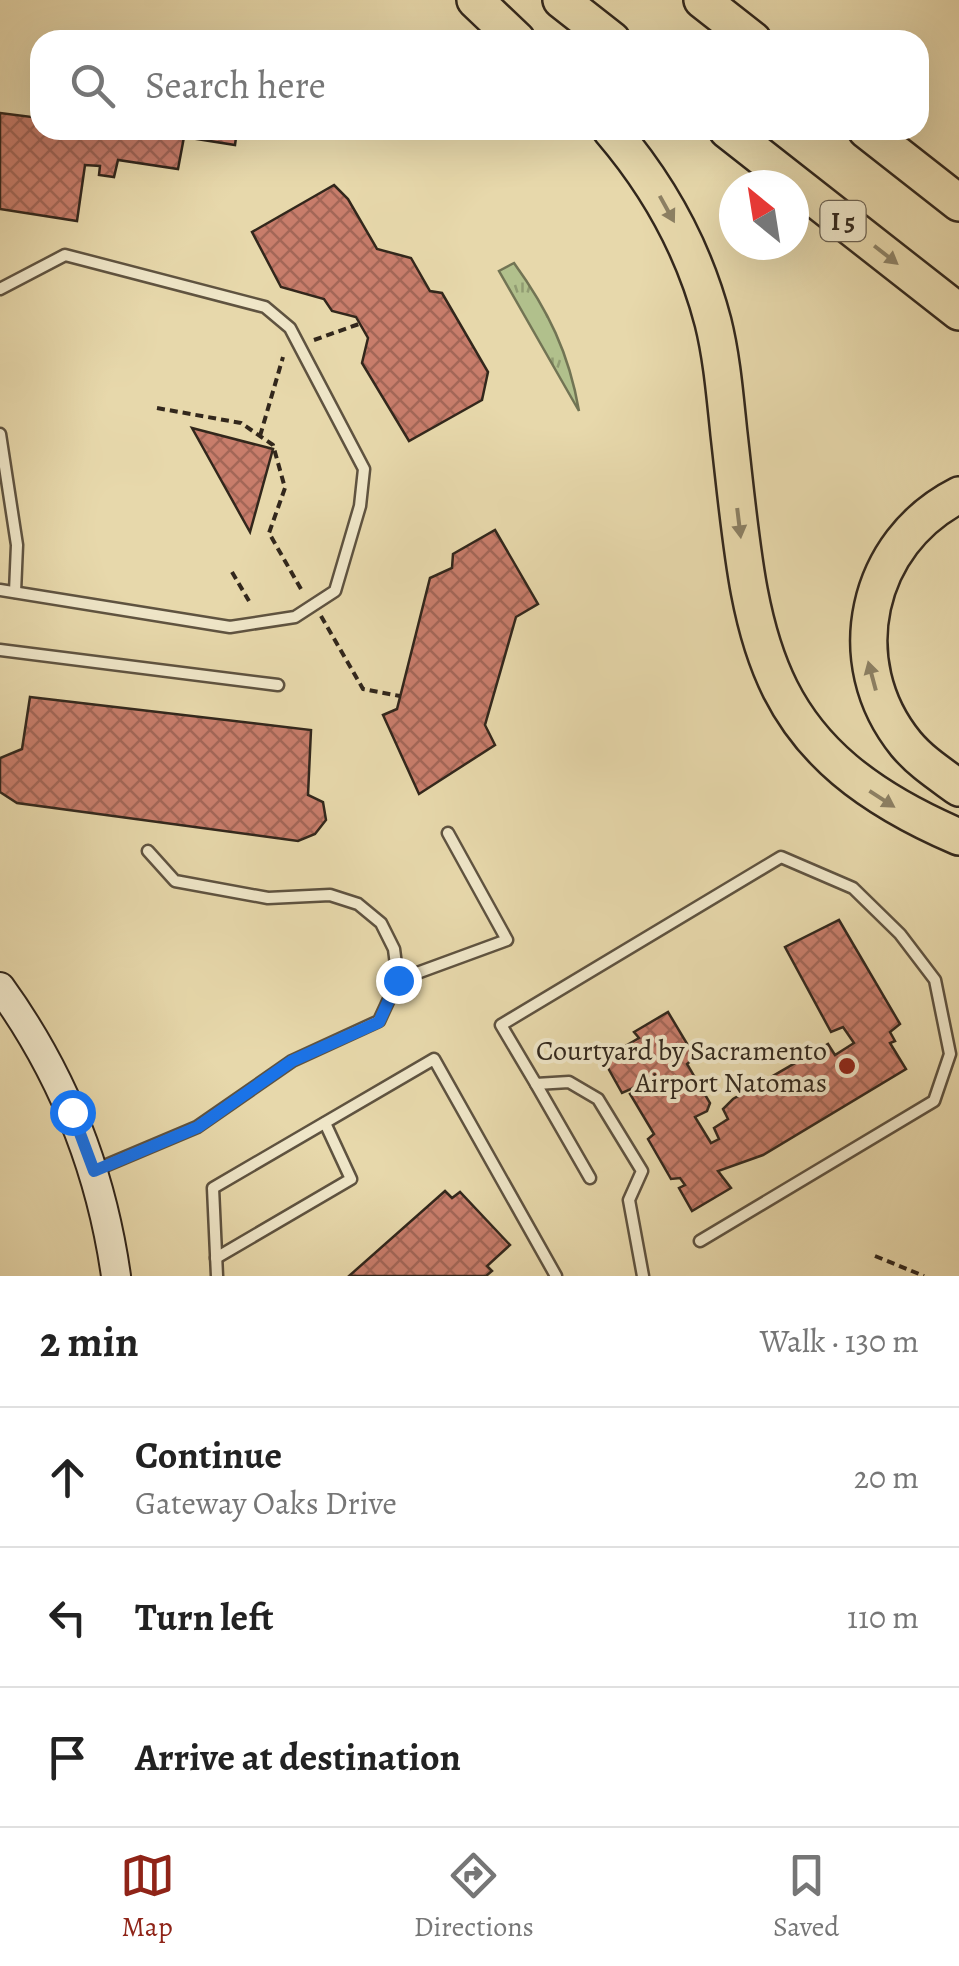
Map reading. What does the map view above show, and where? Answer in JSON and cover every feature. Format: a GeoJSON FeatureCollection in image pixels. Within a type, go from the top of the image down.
{"type":"FeatureCollection","features":[{"type":"Feature","properties":{"kind":"highway"},"geometry":{"type":"LineString","coordinates":[[475,0],[507,30]]}},
{"type":"Feature","properties":{"kind":"highway"},"geometry":{"type":"LineString","coordinates":[[562,0],[600,30]]}},
{"type":"Feature","properties":{"kind":"highway"},"geometry":{"type":"LineString","coordinates":[[702,0],[740,30]]}},
{"type":"Feature","properties":{"kind":"highway"},"geometry":{"type":"LineString","coordinates":[[618,140],[664,201],[706,297],[720,356],[748,601],[772,674],[818,744],[849,774],[896,808],[959,836]]}},
{"type":"Feature","properties":{"kind":"highway","name":"I 5"},"geometry":{"type":"LineString","coordinates":[[740,140],[959,312]]}},
{"type":"Feature","properties":{"kind":"highway"},"geometry":{"type":"LineString","coordinates":[[879,140],[959,203]]}},
{"type":"Feature","properties":{"kind":"highway"},"geometry":{"type":"LineString","coordinates":[[956,784],[906,744],[889,720],[870,674],[867,632],[874,594],[901,542],[921,520],[959,494]]}},
{"type":"Feature","properties":{"kind":"street"},"geometry":{"type":"LineString","coordinates":[[0,988],[54,1073],[94,1171],[116,1276]]}},
{"type":"Feature","properties":{"kind":"lane"},"geometry":{"type":"LineString","coordinates":[[0,590],[230,627],[295,617],[335,591],[360,506],[364,468],[290,328],[264,307],[65,255],[1,287]]}},
{"type":"Feature","properties":{"kind":"lane"},"geometry":{"type":"LineString","coordinates":[[0,434],[14,511],[15,592]]}},
{"type":"Feature","properties":{"kind":"lane"},"geometry":{"type":"LineString","coordinates":[[0,650],[278,685]]}},
{"type":"Feature","properties":{"kind":"lane"},"geometry":{"type":"LineString","coordinates":[[398,980],[507,940],[448,833]]}},
{"type":"Feature","properties":{"kind":"lane"},"geometry":{"type":"LineString","coordinates":[[94,1171],[198,1127],[292,1061],[379,1022],[398,980],[394,949],[381,924],[358,904],[330,894],[268,898],[175,881],[148,851]]}},
{"type":"Feature","properties":{"kind":"lane"},"geometry":{"type":"LineString","coordinates":[[590,1178],[501,1024],[782,857],[853,888],[935,980],[950,1054],[934,1101],[700,1241]]}},
{"type":"Feature","properties":{"kind":"lane"},"geometry":{"type":"LineString","coordinates":[[217,1276],[213,1188],[434,1059],[556,1276]]}},
{"type":"Feature","properties":{"kind":"lane"},"geometry":{"type":"LineString","coordinates":[[536,1084],[569,1082],[598,1099],[642,1171],[629,1200],[643,1276]]}},
{"type":"Feature","properties":{"kind":"lane"},"geometry":{"type":"LineString","coordinates":[[216,1258],[351,1178],[324,1123]]}},
{"type":"Feature","properties":{"kind":"path"},"geometry":{"type":"LineString","coordinates":[[314,340],[359,324]]}},
{"type":"Feature","properties":{"kind":"path"},"geometry":{"type":"LineString","coordinates":[[260,436],[284,357]]}},
{"type":"Feature","properties":{"kind":"path"},"geometry":{"type":"LineString","coordinates":[[157,408],[242,423],[273,444],[285,488],[269,534],[301,589]]}},
{"type":"Feature","properties":{"kind":"path"},"geometry":{"type":"LineString","coordinates":[[232,572],[249,601]]}},
{"type":"Feature","properties":{"kind":"path"},"geometry":{"type":"LineString","coordinates":[[321,616],[362,689],[400,696]]}},
{"type":"Feature","properties":{"kind":"path"},"geometry":{"type":"LineString","coordinates":[[875,1256],[924,1276]]}},
{"type":"Feature","properties":{"kind":"green space"},"geometry":{"type":"Polygon","coordinates":[[[514,263],[556,333],[579,411],[499,271],[514,263]]]}},
{"type":"Feature","properties":{"kind":"building"},"geometry":{"type":"Polygon","coordinates":[[[0,113],[30,117],[30,140],[183,140],[178,169],[118,160],[114,177],[99,175],[100,166],[85,165],[77,221],[0,209],[0,113]]]}},
{"type":"Feature","properties":{"kind":"building"},"geometry":{"type":"Polygon","coordinates":[[[203,140],[236,140],[235,145],[203,140]]]}},
{"type":"Feature","properties":{"kind":"building"},"geometry":{"type":"Polygon","coordinates":[[[334,185],[348,199],[377,249],[411,258],[430,291],[442,293],[488,372],[482,400],[409,441],[362,363],[368,338],[356,317],[332,311],[324,299],[281,287],[252,232],[334,185]]]}},
{"type":"Feature","properties":{"kind":"building"},"geometry":{"type":"Polygon","coordinates":[[[192,428],[273,449],[250,532],[192,428]]]}},
{"type":"Feature","properties":{"kind":"building"},"geometry":{"type":"Polygon","coordinates":[[[495,530],[538,604],[516,617],[485,725],[495,745],[419,794],[383,715],[397,709],[430,578],[452,568],[453,554],[495,530]]]}},
{"type":"Feature","properties":{"kind":"building"},"geometry":{"type":"Polygon","coordinates":[[[30,697],[311,730],[308,795],[323,802],[326,820],[315,834],[298,841],[17,803],[0,792],[0,758],[22,749],[30,697]]]}},
{"type":"Feature","properties":{"kind":"building","name":"Courtyard by Sacramento Airport Natomas"},"geometry":{"type":"Polygon","coordinates":[[[839,920],[900,1024],[890,1032],[895,1041],[890,1043],[906,1069],[763,1155],[718,1171],[731,1188],[692,1211],[679,1188],[685,1185],[680,1178],[671,1179],[648,1139],[654,1134],[630,1094],[635,1091],[633,1088],[622,1093],[603,1059],[639,1038],[634,1032],[668,1012],[695,1057],[687,1064],[710,1103],[707,1111],[695,1117],[711,1143],[719,1139],[714,1128],[728,1119],[723,1109],[733,1099],[828,1044],[835,1055],[854,1043],[843,1027],[831,1032],[785,947],[839,920]]]}},
{"type":"Feature","properties":{"kind":"building"},"geometry":{"type":"Polygon","coordinates":[[[445,1191],[452,1198],[460,1192],[510,1245],[487,1266],[492,1271],[486,1276],[349,1276],[445,1191]]]}},
{"type":"Feature","properties":{"kind":"place","name":"Courtyard by Sacramento Airport Natomas"},"geometry":{"type":"Point","coordinates":[847,1066]}},
{"type":"Feature","properties":{"kind":"route"},"geometry":{"type":"LineString","coordinates":[[72,1112],[94,1171],[198,1127],[292,1061],[379,1022],[398,980]]}}]}
